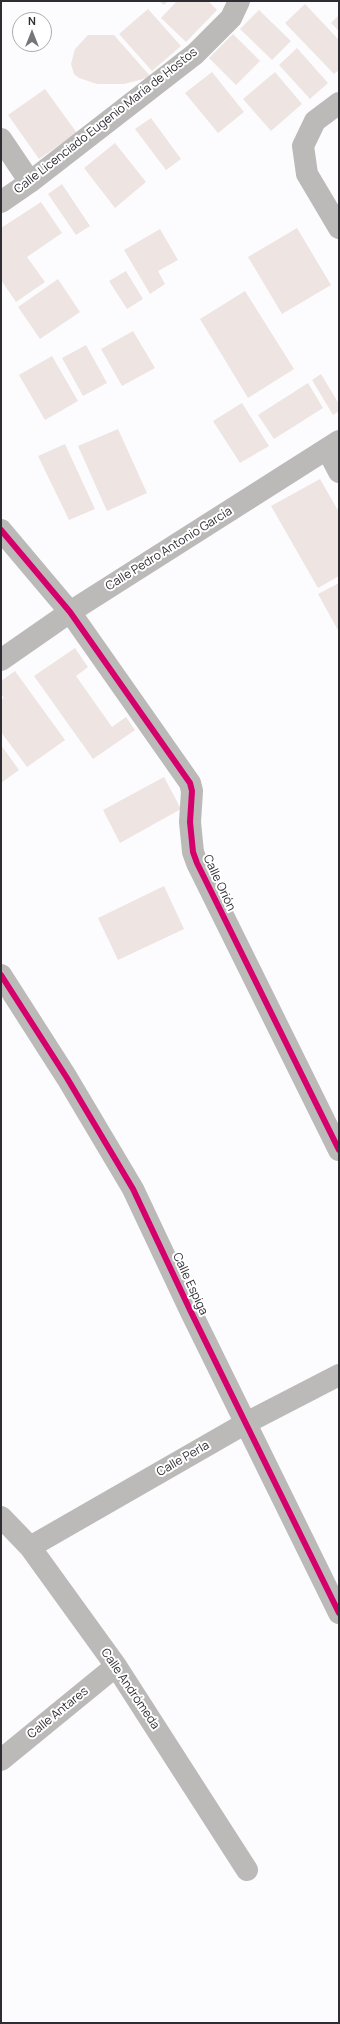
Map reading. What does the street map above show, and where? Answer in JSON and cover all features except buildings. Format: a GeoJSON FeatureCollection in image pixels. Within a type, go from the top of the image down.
{"type":"FeatureCollection","features":[{"type":"Feature","properties":{"kind":"street","name":"Calle Licenciado Eugenio María de Hostos"},"geometry":{"type":"LineString","coordinates":[[1,202],[30,182],[195,54],[231,18],[239,1]]}},
{"type":"Feature","properties":{"kind":"street"},"geometry":{"type":"LineString","coordinates":[[339,102],[315,121],[303,146],[307,174],[339,228]]}},
{"type":"Feature","properties":{"kind":"street"},"geometry":{"type":"LineString","coordinates":[[1,139],[30,182]]}},
{"type":"Feature","properties":{"kind":"street"},"geometry":{"type":"LineString","coordinates":[[333,445],[339,472]]}},
{"type":"Feature","properties":{"kind":"street","name":"Calle Pedro Antonio García"},"geometry":{"type":"LineString","coordinates":[[1,660],[70,612],[333,445]]}},
{"type":"Feature","properties":{"kind":"street","name":"Calle Orión"},"geometry":{"type":"LineString","coordinates":[[1,530],[70,612],[190,783],[192,791],[190,822],[193,852],[197,863],[339,1150]]}},
{"type":"Feature","properties":{"kind":"street","name":"Calle Espiga"},"geometry":{"type":"LineString","coordinates":[[1,975],[67,1078],[133,1189],[339,1613]]}},
{"type":"Feature","properties":{"kind":"street","name":"Calle Perla"},"geometry":{"type":"LineString","coordinates":[[30,1547],[246,1423],[339,1374]]}},
{"type":"Feature","properties":{"kind":"street","name":"Calle Andrómeda"},"geometry":{"type":"LineString","coordinates":[[1,1517],[30,1547],[116,1666],[247,1870]]}},
{"type":"Feature","properties":{"kind":"street","name":"Calle Antares"},"geometry":{"type":"LineString","coordinates":[[1,1760],[116,1666]]}},
{"type":"Feature","properties":{"kind":"cycle path"},"geometry":{"type":"LineString","coordinates":[[1,530],[70,612],[190,783],[192,791],[190,822],[193,852],[197,863],[339,1150]]}},
{"type":"Feature","properties":{"kind":"cycle path"},"geometry":{"type":"LineString","coordinates":[[1,975],[67,1078],[133,1189],[191,1312],[339,1613]]}}]}
